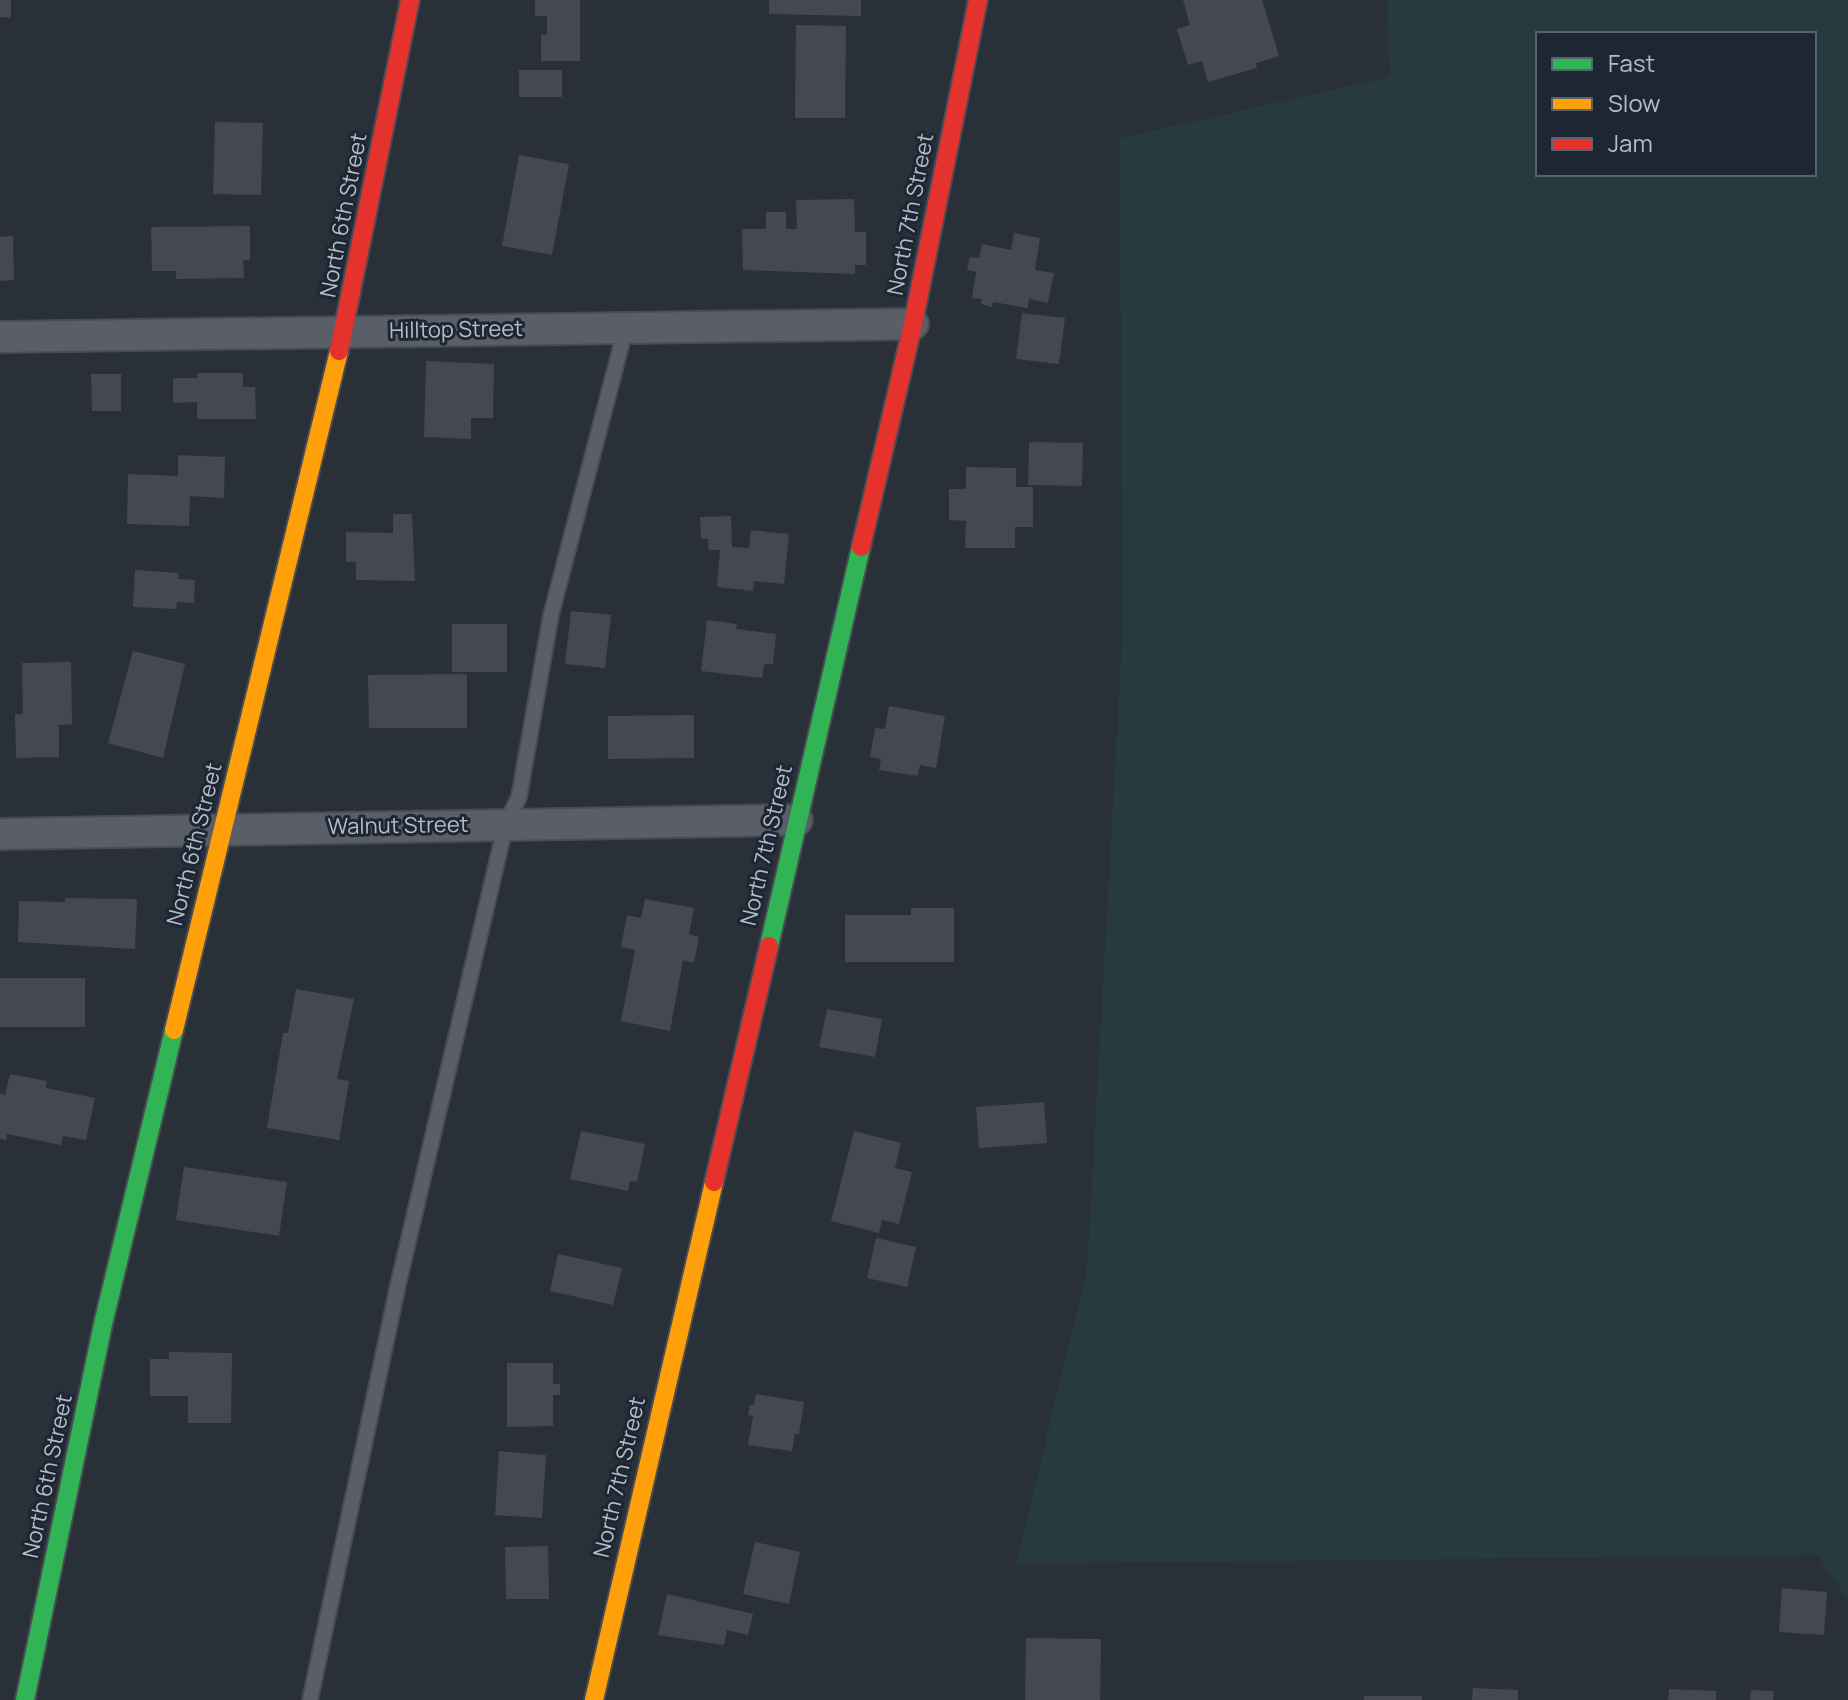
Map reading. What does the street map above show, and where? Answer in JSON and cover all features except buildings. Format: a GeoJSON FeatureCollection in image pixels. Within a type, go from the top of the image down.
{"type":"FeatureCollection","features":[{"type":"Feature","properties":{"kind":"street","name":"North 6th Street"},"geometry":{"type":"LineString","coordinates":[[25,1700],[103,1324],[344,330],[410,0]]}},
{"type":"Feature","properties":{"kind":"street","name":"North 7th Street"},"geometry":{"type":"LineString","coordinates":[[594,1700],[913,324],[978,0]]}},
{"type":"Feature","properties":{"kind":"street","name":"Hilltop Street"},"geometry":{"type":"LineString","coordinates":[[0,337],[913,324]]}},
{"type":"Feature","properties":{"kind":"street","name":"Walnut Street"},"geometry":{"type":"LineString","coordinates":[[0,834],[223,827],[797,820]]}},
{"type":"Feature","properties":{"kind":"lane"},"geometry":{"type":"LineString","coordinates":[[310,1700],[398,1285],[506,823],[519,797],[551,615],[626,327]]}},
{"type":"Feature","properties":{"kind":"green space"},"geometry":{"type":"Polygon","coordinates":[[[1388,0],[1848,0],[1848,1600],[1817,1555],[1016,1564],[1087,1269],[1122,640],[1120,138],[1389,77],[1388,0]]]}},
{"type":"Feature","properties":{"kind":"traffic: fast"},"geometry":{"type":"LineString","coordinates":[[769,946],[861,547]]}},
{"type":"Feature","properties":{"kind":"traffic: fast"},"geometry":{"type":"LineString","coordinates":[[25,1700],[103,1324],[174,1030]]}},
{"type":"Feature","properties":{"kind":"traffic: slow"},"geometry":{"type":"LineString","coordinates":[[174,1030],[339,351]]}},
{"type":"Feature","properties":{"kind":"traffic: slow"},"geometry":{"type":"LineString","coordinates":[[594,1700],[714,1182]]}},
{"type":"Feature","properties":{"kind":"traffic: jam"},"geometry":{"type":"LineString","coordinates":[[339,351],[410,0]]}},
{"type":"Feature","properties":{"kind":"traffic: jam"},"geometry":{"type":"LineString","coordinates":[[861,547],[913,324],[978,0]]}},
{"type":"Feature","properties":{"kind":"traffic: jam"},"geometry":{"type":"LineString","coordinates":[[714,1182],[769,946]]}}]}
